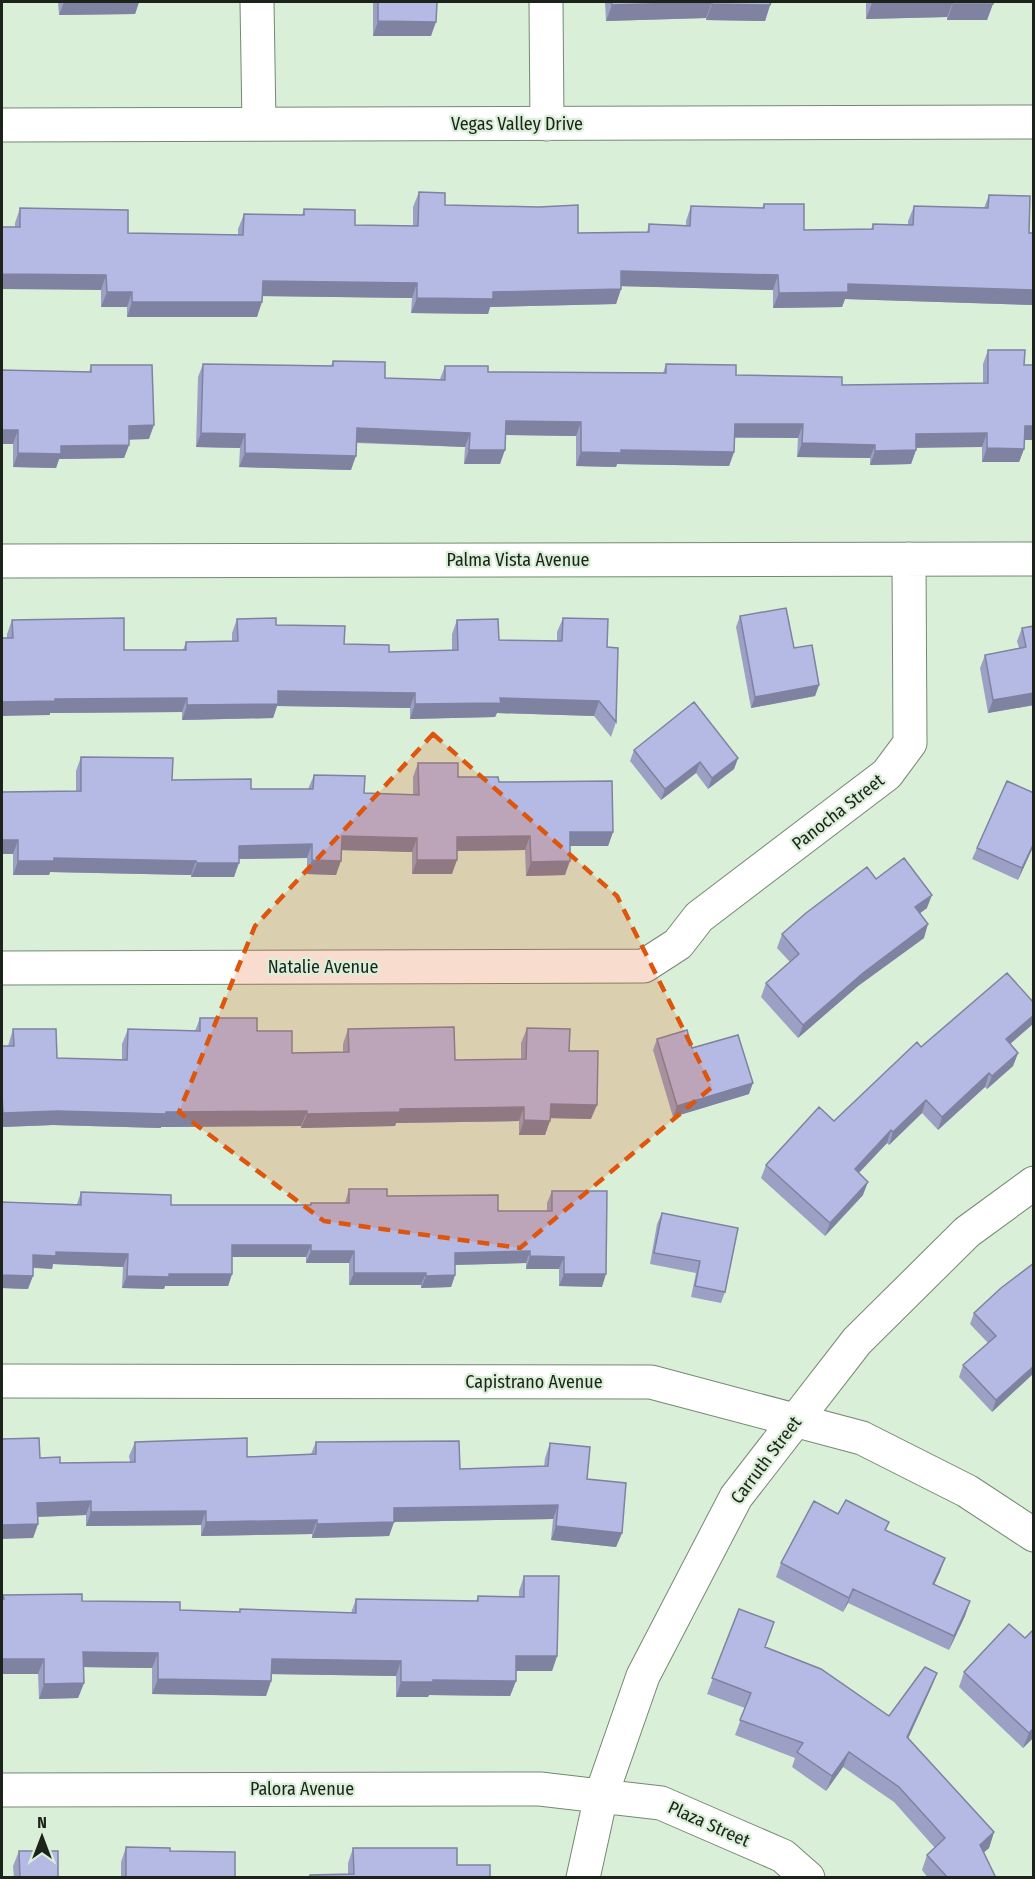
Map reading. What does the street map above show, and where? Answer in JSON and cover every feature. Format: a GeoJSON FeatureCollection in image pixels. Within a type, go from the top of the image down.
{"type":"FeatureCollection","features":[{"type":"Feature","properties":{"kind":"street"},"geometry":{"type":"LineString","coordinates":[[257,2],[260,124]]}},
{"type":"Feature","properties":{"kind":"street"},"geometry":{"type":"LineString","coordinates":[[546,2],[548,124]]}},
{"type":"Feature","properties":{"kind":"street","name":"Vegas Valley Drive"},"geometry":{"type":"LineString","coordinates":[[2,125],[1034,122]]}},
{"type":"Feature","properties":{"kind":"street","name":"Panocha Street"},"geometry":{"type":"LineString","coordinates":[[644,966],[678,944],[699,917],[887,774],[910,743],[909,559]]}},
{"type":"Feature","properties":{"kind":"street","name":"Palma Vista Avenue"},"geometry":{"type":"LineString","coordinates":[[2,561],[1034,559]]}},
{"type":"Feature","properties":{"kind":"street","name":"Natalie Avenue"},"geometry":{"type":"LineString","coordinates":[[2,968],[644,966]]}},
{"type":"Feature","properties":{"kind":"street","name":"Carruth Street"},"geometry":{"type":"LineString","coordinates":[[583,1878],[601,1796],[648,1666],[736,1497],[857,1341],[967,1232],[1034,1183]]}},
{"type":"Feature","properties":{"kind":"street","name":"Capistrano Avenue"},"geometry":{"type":"LineString","coordinates":[[2,1381],[651,1382],[862,1438],[967,1491],[1034,1535]]}},
{"type":"Feature","properties":{"kind":"street","name":"Palora Avenue"},"geometry":{"type":"LineString","coordinates":[[2,1790],[540,1789],[601,1796]]}},
{"type":"Feature","properties":{"kind":"street","name":"Plaza Street"},"geometry":{"type":"LineString","coordinates":[[601,1796],[661,1803],[783,1856],[808,1878]]}},
{"type":"Feature","properties":{"kind":"highlighted area"},"geometry":{"type":"Polygon","coordinates":[[[433,734],[617,896],[712,1087],[520,1248],[324,1221],[179,1112],[255,926],[433,734]]]}},
{"type":"Feature","properties":{"kind":"building"},"geometry":{"type":"Polygon","coordinates":[[[378,2],[437,2],[436,22],[378,21],[378,2]]]}},
{"type":"Feature","properties":{"kind":"building"},"geometry":{"type":"Polygon","coordinates":[[[611,2],[712,2],[612,5],[611,2]]]}},
{"type":"Feature","properties":{"kind":"building"},"geometry":{"type":"Polygon","coordinates":[[[712,2],[771,2],[770,5],[712,4],[712,2]]]}},
{"type":"Feature","properties":{"kind":"building"},"geometry":{"type":"Polygon","coordinates":[[[872,2],[932,2],[872,3],[872,2]]]}},
{"type":"Feature","properties":{"kind":"building"},"geometry":{"type":"Polygon","coordinates":[[[953,2],[993,2],[993,4],[953,4],[953,2]]]}},
{"type":"Feature","properties":{"kind":"building"},"geometry":{"type":"Polygon","coordinates":[[[419,192],[445,193],[445,205],[539,207],[578,205],[578,233],[649,232],[649,224],[690,226],[691,206],[764,208],[764,204],[804,204],[804,230],[873,229],[873,224],[913,225],[914,206],[988,208],[989,195],[1030,196],[1029,233],[1034,233],[1034,290],[848,284],[848,292],[779,293],[778,275],[621,271],[621,289],[493,292],[493,299],[417,298],[417,283],[263,281],[262,302],[132,302],[132,292],[107,292],[106,275],[2,274],[2,227],[20,227],[20,208],[128,210],[128,233],[243,235],[244,214],[304,215],[304,209],[355,210],[355,225],[418,226],[419,192]]]}},
{"type":"Feature","properties":{"kind":"building"},"geometry":{"type":"Polygon","coordinates":[[[988,350],[1025,350],[1024,365],[1034,365],[1034,426],[1025,426],[1024,449],[987,448],[987,433],[916,434],[916,450],[875,451],[875,445],[802,443],[803,424],[735,424],[734,452],[621,450],[621,453],[581,452],[581,422],[506,421],[505,450],[469,450],[470,433],[357,428],[356,456],[245,453],[245,434],[201,433],[203,364],[333,366],[333,361],[385,362],[385,378],[445,380],[445,366],[488,366],[488,372],[666,373],[666,364],[736,365],[736,375],[842,377],[842,385],[988,383],[988,350]]]}},
{"type":"Feature","properties":{"kind":"building"},"geometry":{"type":"Polygon","coordinates":[[[91,365],[152,365],[154,425],[129,426],[129,445],[61,446],[61,454],[18,453],[18,430],[2,430],[2,370],[91,372],[91,365]]]}},
{"type":"Feature","properties":{"kind":"building"},"geometry":{"type":"Polygon","coordinates":[[[786,608],[794,648],[812,645],[819,685],[755,697],[740,616],[786,608]]]}},
{"type":"Feature","properties":{"kind":"building"},"geometry":{"type":"Polygon","coordinates":[[[124,618],[124,650],[186,650],[186,642],[238,641],[237,619],[276,618],[276,625],[345,626],[344,644],[389,645],[389,652],[458,650],[457,620],[498,619],[499,640],[562,641],[563,618],[608,619],[607,647],[618,648],[616,722],[599,701],[500,698],[501,703],[415,704],[415,693],[278,691],[278,704],[187,705],[187,698],[55,699],[55,701],[2,702],[2,638],[13,638],[12,620],[124,618]]]}},
{"type":"Feature","properties":{"kind":"building"},"geometry":{"type":"Polygon","coordinates":[[[1034,626],[1034,693],[993,700],[985,655],[1026,647],[1022,628],[1034,626]]]}},
{"type":"Feature","properties":{"kind":"building"},"geometry":{"type":"Polygon","coordinates":[[[694,702],[738,758],[712,778],[700,762],[665,789],[634,750],[694,702]]]}},
{"type":"Feature","properties":{"kind":"building"},"geometry":{"type":"Polygon","coordinates":[[[81,757],[173,758],[172,780],[251,779],[251,789],[313,789],[314,775],[365,776],[364,793],[419,795],[418,763],[458,763],[458,777],[498,777],[499,782],[612,781],[613,832],[570,832],[570,861],[531,862],[530,836],[457,837],[457,860],[417,860],[417,838],[342,836],[341,861],[312,860],[312,844],[239,846],[239,863],[54,858],[54,861],[18,861],[18,840],[2,840],[2,792],[81,791],[81,757]]]}},
{"type":"Feature","properties":{"kind":"building"},"geometry":{"type":"Polygon","coordinates":[[[1007,781],[1034,793],[1034,843],[1022,868],[977,848],[1007,781]]]}},
{"type":"Feature","properties":{"kind":"building"},"geometry":{"type":"Polygon","coordinates":[[[904,858],[932,895],[915,907],[928,924],[863,973],[803,1025],[766,983],[799,954],[782,934],[867,867],[876,879],[904,858]]]}},
{"type":"Feature","properties":{"kind":"building"},"geometry":{"type":"Polygon","coordinates":[[[1007,973],[1034,1003],[1034,1015],[1006,1039],[1018,1053],[992,1076],[989,1073],[942,1117],[926,1100],[893,1132],[891,1130],[855,1169],[868,1182],[830,1223],[766,1165],[819,1107],[834,1121],[917,1042],[921,1047],[1007,973]]]}},
{"type":"Feature","properties":{"kind":"building"},"geometry":{"type":"Polygon","coordinates":[[[200,1018],[257,1018],[257,1031],[292,1031],[292,1053],[349,1052],[348,1029],[454,1027],[455,1060],[526,1059],[527,1028],[570,1029],[569,1051],[598,1051],[597,1105],[551,1104],[550,1121],[524,1120],[524,1107],[400,1109],[400,1112],[307,1114],[307,1111],[166,1112],[166,1114],[58,1111],[3,1113],[2,1046],[14,1046],[13,1029],[56,1029],[57,1058],[127,1060],[128,1029],[200,1031],[200,1018]]]}},
{"type":"Feature","properties":{"kind":"building"},"geometry":{"type":"Polygon","coordinates":[[[687,1030],[692,1048],[738,1035],[753,1083],[677,1106],[657,1039],[687,1030]]]}},
{"type":"Feature","properties":{"kind":"building"},"geometry":{"type":"Polygon","coordinates":[[[349,1189],[387,1189],[387,1196],[498,1195],[498,1211],[552,1211],[552,1191],[607,1191],[606,1274],[564,1274],[564,1257],[530,1256],[530,1251],[455,1253],[455,1275],[354,1273],[354,1251],[311,1251],[311,1245],[232,1245],[232,1274],[127,1276],[128,1254],[56,1252],[56,1256],[33,1255],[33,1276],[2,1275],[2,1202],[81,1205],[81,1192],[171,1195],[171,1205],[311,1205],[311,1203],[349,1203],[349,1189]]]}},
{"type":"Feature","properties":{"kind":"building"},"geometry":{"type":"Polygon","coordinates":[[[662,1213],[738,1228],[725,1292],[695,1286],[700,1261],[654,1253],[662,1213]]]}},
{"type":"Feature","properties":{"kind":"building"},"geometry":{"type":"Polygon","coordinates":[[[1034,1263],[1034,1366],[996,1400],[963,1365],[996,1336],[974,1313],[1001,1288],[1034,1263]]]}},
{"type":"Feature","properties":{"kind":"building"},"geometry":{"type":"Polygon","coordinates":[[[39,1438],[40,1458],[60,1457],[60,1463],[135,1462],[135,1442],[247,1438],[247,1457],[316,1454],[316,1442],[459,1441],[460,1469],[548,1466],[550,1443],[590,1447],[587,1479],[626,1483],[622,1533],[556,1526],[558,1505],[394,1508],[394,1522],[317,1524],[317,1520],[206,1522],[206,1511],[91,1512],[91,1501],[37,1503],[38,1524],[2,1525],[2,1439],[39,1438]]]}},
{"type":"Feature","properties":{"kind":"building"},"geometry":{"type":"Polygon","coordinates":[[[846,1500],[889,1522],[885,1530],[945,1558],[933,1584],[970,1601],[954,1636],[853,1589],[849,1598],[781,1563],[814,1501],[838,1514],[846,1500]]]}},
{"type":"Feature","properties":{"kind":"building"},"geometry":{"type":"Polygon","coordinates":[[[524,1576],[559,1576],[557,1656],[516,1656],[516,1681],[401,1682],[401,1661],[272,1659],[271,1681],[158,1679],[158,1653],[83,1652],[84,1683],[44,1684],[44,1659],[2,1659],[3,1595],[82,1594],[82,1601],[180,1602],[180,1610],[240,1612],[240,1609],[356,1613],[356,1599],[478,1601],[478,1596],[524,1597],[524,1576]]]}},
{"type":"Feature","properties":{"kind":"building"},"geometry":{"type":"Polygon","coordinates":[[[739,1609],[774,1622],[765,1647],[821,1669],[889,1716],[925,1667],[937,1673],[907,1737],[994,1832],[980,1845],[996,1878],[948,1878],[927,1855],[945,1838],[899,1787],[849,1752],[832,1776],[797,1752],[803,1743],[740,1720],[751,1693],[712,1678],[739,1609]]]}},
{"type":"Feature","properties":{"kind":"building"},"geometry":{"type":"Polygon","coordinates":[[[1009,1624],[1025,1638],[1034,1629],[1034,1728],[1029,1733],[964,1672],[1009,1624]]]}},
{"type":"Feature","properties":{"kind":"building"},"geometry":{"type":"Polygon","coordinates":[[[126,1847],[170,1848],[170,1851],[235,1852],[235,1878],[126,1878],[126,1847]]]}},
{"type":"Feature","properties":{"kind":"building"},"geometry":{"type":"Polygon","coordinates":[[[353,1848],[457,1848],[457,1865],[490,1865],[490,1878],[310,1878],[310,1875],[354,1874],[353,1848]]]}},
{"type":"Feature","properties":{"kind":"building"},"geometry":{"type":"Polygon","coordinates":[[[19,1851],[58,1851],[58,1878],[20,1878],[19,1851]]]}}]}
